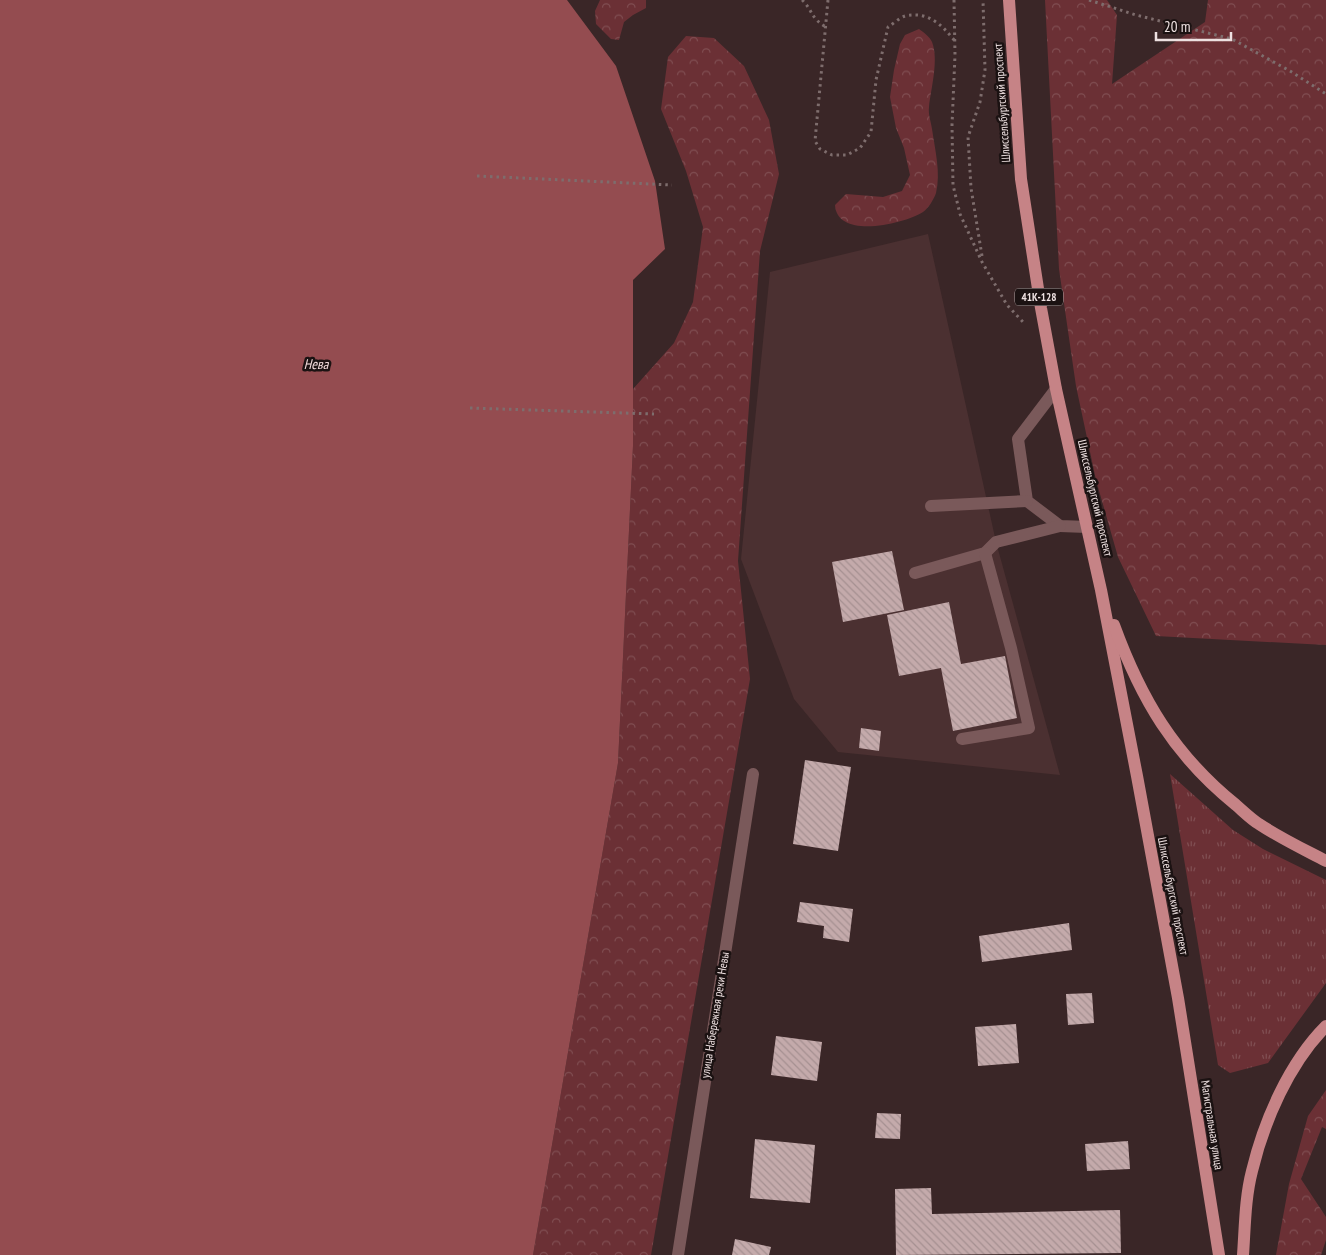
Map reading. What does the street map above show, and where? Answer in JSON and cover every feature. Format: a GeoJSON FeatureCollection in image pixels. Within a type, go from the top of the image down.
{"type":"FeatureCollection","features":[{"type":"Feature","properties":{"kind":"main road","name":"Шлиссельбургский проспект"},"geometry":{"type":"LineString","coordinates":[[1009,0],[1021,179],[1048,348],[1102,590],[1178,998]]}},
{"type":"Feature","properties":{"kind":"main road"},"geometry":{"type":"LineString","coordinates":[[1102,590],[1124,652],[1136,679],[1176,746],[1200,774],[1259,824],[1326,861]]}},
{"type":"Feature","properties":{"kind":"main road","name":"Магистральная улица"},"geometry":{"type":"LineString","coordinates":[[1178,998],[1219,1255]]}},
{"type":"Feature","properties":{"kind":"main road"},"geometry":{"type":"LineString","coordinates":[[1243,1255],[1245,1215],[1251,1173],[1263,1129],[1293,1069],[1326,1026]]}},
{"type":"Feature","properties":{"kind":"street"},"geometry":{"type":"LineString","coordinates":[[1027,502],[1018,439],[1056,389]]}},
{"type":"Feature","properties":{"kind":"street"},"geometry":{"type":"LineString","coordinates":[[931,506],[1027,502],[1060,526]]}},
{"type":"Feature","properties":{"kind":"street"},"geometry":{"type":"LineString","coordinates":[[915,573],[985,553],[996,542],[1060,526],[1087,527]]}},
{"type":"Feature","properties":{"kind":"street"},"geometry":{"type":"LineString","coordinates":[[962,739],[1029,728],[1011,648],[985,553]]}},
{"type":"Feature","properties":{"kind":"street","name":"улица Набережная реки Невы"},"geometry":{"type":"LineString","coordinates":[[678,1255],[753,774]]}},
{"type":"Feature","properties":{"kind":"path"},"geometry":{"type":"LineString","coordinates":[[802,0],[806,3],[816,21],[826,27]]}},
{"type":"Feature","properties":{"kind":"path"},"geometry":{"type":"LineString","coordinates":[[828,0],[815,141],[820,149],[832,155],[847,155],[860,148],[871,132],[876,80],[888,27],[904,16],[925,15],[943,26],[955,41]]}},
{"type":"Feature","properties":{"kind":"path"},"geometry":{"type":"LineString","coordinates":[[954,0],[953,185],[960,214],[982,262],[1008,305],[1048,348]]}},
{"type":"Feature","properties":{"kind":"path"},"geometry":{"type":"LineString","coordinates":[[982,0],[986,70],[980,102],[968,137],[971,188],[982,262]]}},
{"type":"Feature","properties":{"kind":"path"},"geometry":{"type":"LineString","coordinates":[[1089,0],[1232,39],[1290,71],[1326,94]]}},
{"type":"Feature","properties":{"kind":"path"},"geometry":{"type":"LineString","coordinates":[[477,176],[672,185]]}},
{"type":"Feature","properties":{"kind":"path"},"geometry":{"type":"LineString","coordinates":[[470,408],[654,414]]}},
{"type":"Feature","properties":{"kind":"shaded area"},"geometry":{"type":"Polygon","coordinates":[[[928,234],[996,542],[1060,775],[838,752],[794,699],[741,559],[770,272],[928,234]]]}},
{"type":"Feature","properties":{"kind":"green space"},"geometry":{"type":"Polygon","coordinates":[[[600,0],[646,0],[646,8],[624,22],[619,40],[611,39],[596,24],[595,11],[600,0]]]}},
{"type":"Feature","properties":{"kind":"green space"},"geometry":{"type":"Polygon","coordinates":[[[1045,0],[1107,0],[1117,15],[1112,84],[1205,22],[1208,0],[1326,0],[1326,645],[1156,636],[1118,557],[1096,480],[1076,386],[1059,269],[1045,0]]]}},
{"type":"Feature","properties":{"kind":"green space"},"geometry":{"type":"Polygon","coordinates":[[[919,29],[930,38],[935,57],[929,115],[938,169],[936,193],[925,211],[914,217],[873,226],[859,226],[847,223],[839,216],[835,205],[846,194],[883,197],[902,191],[910,175],[904,148],[896,128],[890,97],[900,44],[905,35],[919,29]]]}},
{"type":"Feature","properties":{"kind":"green space"},"geometry":{"type":"Polygon","coordinates":[[[686,36],[714,38],[744,66],[769,120],[779,174],[760,251],[738,561],[750,679],[651,1255],[533,1255],[618,763],[633,446],[633,389],[674,343],[693,302],[703,227],[686,171],[661,109],[668,57],[686,36]]]}},
{"type":"Feature","properties":{"kind":"green space"},"geometry":{"type":"Polygon","coordinates":[[[1170,774],[1233,830],[1263,849],[1326,880],[1326,983],[1268,1063],[1230,1073],[1218,1065],[1170,774]]]}},
{"type":"Feature","properties":{"kind":"green space"},"geometry":{"type":"Polygon","coordinates":[[[1326,1090],[1326,1129],[1322,1127],[1301,1179],[1326,1217],[1326,1240],[1321,1255],[1276,1255],[1289,1184],[1308,1116],[1326,1090]]]}},
{"type":"Feature","properties":{"kind":"water","name":"Нева"},"geometry":{"type":"Polygon","coordinates":[[[0,0],[567,0],[616,66],[655,181],[665,249],[633,280],[633,446],[618,763],[533,1255],[0,1255],[0,0]]]}},
{"type":"Feature","properties":{"kind":"building"},"geometry":{"type":"Polygon","coordinates":[[[892,551],[904,610],[843,622],[832,562],[892,551]]]}},
{"type":"Feature","properties":{"kind":"building"},"geometry":{"type":"Polygon","coordinates":[[[949,602],[961,664],[1005,656],[1017,718],[953,731],[941,668],[899,676],[887,615],[949,602]]]}},
{"type":"Feature","properties":{"kind":"building"},"geometry":{"type":"Polygon","coordinates":[[[861,728],[881,731],[879,751],[859,748],[861,728]]]}},
{"type":"Feature","properties":{"kind":"building"},"geometry":{"type":"Polygon","coordinates":[[[805,760],[851,767],[838,851],[793,844],[805,760]]]}},
{"type":"Feature","properties":{"kind":"building"},"geometry":{"type":"Polygon","coordinates":[[[800,902],[853,909],[849,942],[823,938],[824,926],[797,922],[800,902]]]}},
{"type":"Feature","properties":{"kind":"building"},"geometry":{"type":"Polygon","coordinates":[[[1069,923],[1072,950],[982,962],[979,936],[1069,923]]]}},
{"type":"Feature","properties":{"kind":"building"},"geometry":{"type":"Polygon","coordinates":[[[1092,993],[1094,1023],[1068,1025],[1066,994],[1092,993]]]}},
{"type":"Feature","properties":{"kind":"building"},"geometry":{"type":"Polygon","coordinates":[[[1016,1024],[1019,1063],[978,1066],[975,1027],[1016,1024]]]}},
{"type":"Feature","properties":{"kind":"building"},"geometry":{"type":"Polygon","coordinates":[[[776,1036],[822,1042],[817,1081],[771,1075],[776,1036]]]}},
{"type":"Feature","properties":{"kind":"building"},"geometry":{"type":"Polygon","coordinates":[[[877,1113],[901,1114],[900,1139],[875,1138],[877,1113]]]}},
{"type":"Feature","properties":{"kind":"building"},"geometry":{"type":"Polygon","coordinates":[[[755,1139],[815,1145],[810,1203],[750,1198],[755,1139]]]}},
{"type":"Feature","properties":{"kind":"building"},"geometry":{"type":"Polygon","coordinates":[[[1128,1141],[1130,1169],[1087,1171],[1085,1144],[1128,1141]]]}},
{"type":"Feature","properties":{"kind":"building"},"geometry":{"type":"Polygon","coordinates":[[[931,1188],[932,1214],[1120,1210],[1121,1253],[896,1255],[895,1189],[931,1188]]]}},
{"type":"Feature","properties":{"kind":"building"},"geometry":{"type":"Polygon","coordinates":[[[735,1239],[771,1247],[769,1255],[732,1255],[735,1239]]]}}]}
